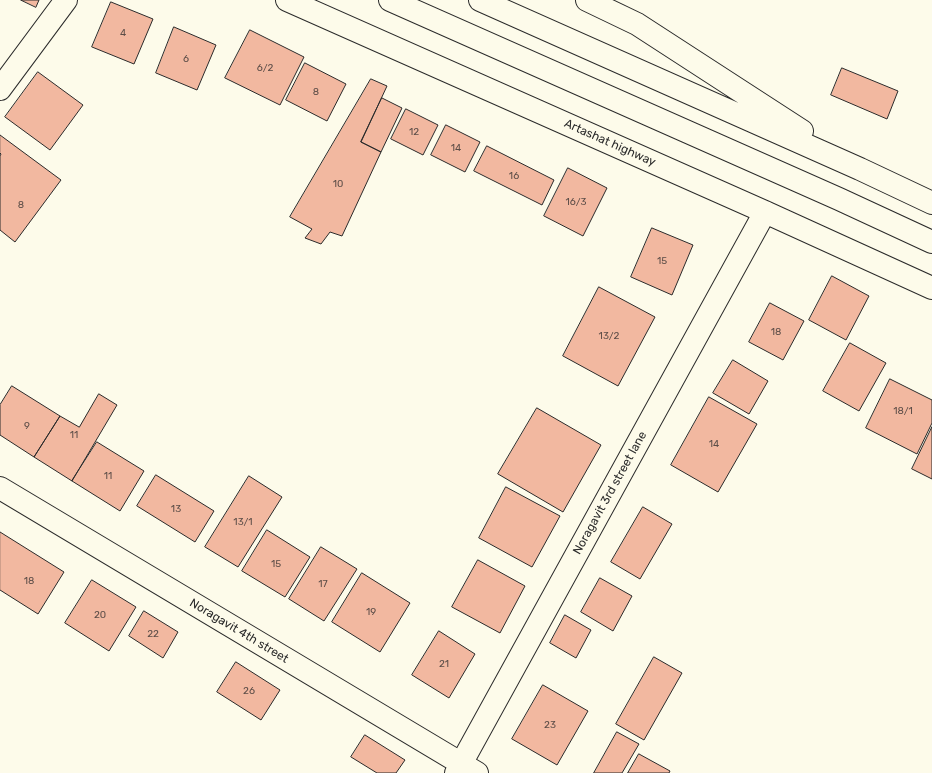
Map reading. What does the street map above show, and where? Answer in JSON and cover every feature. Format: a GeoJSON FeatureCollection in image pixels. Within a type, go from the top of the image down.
{"type":"FeatureCollection","features":[{"type":"Feature","properties":{"kind":"main road"},"geometry":{"type":"LineString","coordinates":[[0,90],[66,0]]}},
{"type":"Feature","properties":{"kind":"main road","name":"Artashat highway"},"geometry":{"type":"LineString","coordinates":[[287,0],[765,212],[932,288]]}},
{"type":"Feature","properties":{"kind":"main road"},"geometry":{"type":"LineString","coordinates":[[390,0],[839,199],[932,242]]}},
{"type":"Feature","properties":{"kind":"main road"},"geometry":{"type":"LineString","coordinates":[[480,0],[860,169],[932,203]]}},
{"type":"Feature","properties":{"kind":"main road"},"geometry":{"type":"LineString","coordinates":[[587,0],[637,24],[860,169]]}},
{"type":"Feature","properties":{"kind":"main road","name":"Noragavit 3rd street lane"},"geometry":{"type":"LineString","coordinates":[[465,770],[765,212]]}},
{"type":"Feature","properties":{"kind":"main road","name":"Noragavit 4th street"},"geometry":{"type":"LineString","coordinates":[[0,488],[465,770]]}},
{"type":"Feature","properties":{"kind":"building"},"geometry":{"type":"Polygon","coordinates":[[[21,0],[39,0],[36,7],[21,0]]]}},
{"type":"Feature","properties":{"kind":"building"},"geometry":{"type":"Polygon","coordinates":[[[111,2],[153,19],[134,64],[92,47],[111,2]]]}},
{"type":"Feature","properties":{"kind":"building"},"geometry":{"type":"Polygon","coordinates":[[[174,27],[216,45],[197,90],[156,73],[174,27]]]}},
{"type":"Feature","properties":{"kind":"building"},"geometry":{"type":"Polygon","coordinates":[[[250,30],[304,57],[280,105],[225,78],[250,30]]]}},
{"type":"Feature","properties":{"kind":"building"},"geometry":{"type":"Polygon","coordinates":[[[305,63],[346,84],[327,121],[286,100],[305,63]]]}},
{"type":"Feature","properties":{"kind":"building"},"geometry":{"type":"Polygon","coordinates":[[[842,68],[898,91],[887,119],[831,95],[842,68]]]}},
{"type":"Feature","properties":{"kind":"building"},"geometry":{"type":"Polygon","coordinates":[[[38,72],[83,105],[50,150],[5,117],[38,72]]]}},
{"type":"Feature","properties":{"kind":"building"},"geometry":{"type":"Polygon","coordinates":[[[371,79],[387,86],[361,142],[381,152],[342,236],[330,232],[321,244],[305,238],[312,229],[290,217],[371,79]]]}},
{"type":"Feature","properties":{"kind":"building"},"geometry":{"type":"Polygon","coordinates":[[[382,98],[402,108],[381,152],[361,142],[382,98]]]}},
{"type":"Feature","properties":{"kind":"building"},"geometry":{"type":"Polygon","coordinates":[[[406,109],[438,125],[423,155],[391,139],[406,109]]]}},
{"type":"Feature","properties":{"kind":"building"},"geometry":{"type":"Polygon","coordinates":[[[446,125],[480,142],[465,172],[431,155],[446,125]]]}},
{"type":"Feature","properties":{"kind":"building"},"geometry":{"type":"Polygon","coordinates":[[[0,135],[61,180],[15,242],[0,230],[0,135]]]}},
{"type":"Feature","properties":{"kind":"building"},"geometry":{"type":"Polygon","coordinates":[[[487,146],[554,180],[542,205],[474,171],[487,146]]]}},
{"type":"Feature","properties":{"kind":"building"},"geometry":{"type":"Polygon","coordinates":[[[568,168],[607,188],[583,236],[544,216],[568,168]]]}},
{"type":"Feature","properties":{"kind":"building"},"geometry":{"type":"Polygon","coordinates":[[[652,228],[693,245],[672,295],[631,277],[652,228]]]}},
{"type":"Feature","properties":{"kind":"building"},"geometry":{"type":"Polygon","coordinates":[[[832,276],[869,296],[846,340],[809,320],[832,276]]]}},
{"type":"Feature","properties":{"kind":"building"},"geometry":{"type":"Polygon","coordinates":[[[599,287],[655,317],[618,386],[563,356],[599,287]]]}},
{"type":"Feature","properties":{"kind":"building"},"geometry":{"type":"Polygon","coordinates":[[[770,303],[804,321],[783,360],[749,342],[770,303]]]}},
{"type":"Feature","properties":{"kind":"building"},"geometry":{"type":"Polygon","coordinates":[[[850,343],[886,363],[859,411],[823,391],[850,343]]]}},
{"type":"Feature","properties":{"kind":"building"},"geometry":{"type":"Polygon","coordinates":[[[733,360],[768,381],[749,414],[713,393],[733,360]]]}},
{"type":"Feature","properties":{"kind":"building"},"geometry":{"type":"Polygon","coordinates":[[[890,379],[932,400],[932,423],[917,454],[866,428],[890,379]]]}},
{"type":"Feature","properties":{"kind":"building"},"geometry":{"type":"Polygon","coordinates":[[[12,386],[60,416],[34,457],[0,435],[0,405],[12,386]]]}},
{"type":"Feature","properties":{"kind":"building"},"geometry":{"type":"Polygon","coordinates":[[[99,394],[117,405],[72,481],[34,457],[60,416],[79,427],[99,394]]]}},
{"type":"Feature","properties":{"kind":"building"},"geometry":{"type":"Polygon","coordinates":[[[709,397],[757,424],[718,492],[671,465],[709,397]]]}},
{"type":"Feature","properties":{"kind":"building"},"geometry":{"type":"Polygon","coordinates":[[[537,408],[601,445],[563,512],[498,474],[537,408]]]}},
{"type":"Feature","properties":{"kind":"building"},"geometry":{"type":"Polygon","coordinates":[[[932,427],[932,479],[912,469],[932,427]]]}},
{"type":"Feature","properties":{"kind":"building"},"geometry":{"type":"Polygon","coordinates":[[[97,442],[144,471],[120,511],[72,481],[97,442]]]}},
{"type":"Feature","properties":{"kind":"building"},"geometry":{"type":"Polygon","coordinates":[[[156,475],[214,511],[195,542],[137,506],[156,475]]]}},
{"type":"Feature","properties":{"kind":"building"},"geometry":{"type":"Polygon","coordinates":[[[249,476],[282,497],[238,567],[205,547],[249,476]]]}},
{"type":"Feature","properties":{"kind":"building"},"geometry":{"type":"Polygon","coordinates":[[[506,487],[560,516],[532,567],[479,538],[506,487]]]}},
{"type":"Feature","properties":{"kind":"building"},"geometry":{"type":"Polygon","coordinates":[[[643,507],[672,524],[640,579],[611,562],[643,507]]]}},
{"type":"Feature","properties":{"kind":"building"},"geometry":{"type":"Polygon","coordinates":[[[267,530],[310,557],[285,597],[242,571],[267,530]]]}},
{"type":"Feature","properties":{"kind":"building"},"geometry":{"type":"Polygon","coordinates":[[[0,532],[64,572],[38,614],[0,590],[0,532]]]}},
{"type":"Feature","properties":{"kind":"building"},"geometry":{"type":"Polygon","coordinates":[[[321,547],[357,569],[324,621],[289,599],[321,547]]]}},
{"type":"Feature","properties":{"kind":"building"},"geometry":{"type":"Polygon","coordinates":[[[478,560],[525,586],[500,633],[452,607],[478,560]]]}},
{"type":"Feature","properties":{"kind":"building"},"geometry":{"type":"Polygon","coordinates":[[[362,573],[410,603],[380,652],[332,622],[362,573]]]}},
{"type":"Feature","properties":{"kind":"building"},"geometry":{"type":"Polygon","coordinates":[[[600,578],[632,596],[613,631],[581,612],[600,578]]]}},
{"type":"Feature","properties":{"kind":"building"},"geometry":{"type":"Polygon","coordinates":[[[92,580],[136,607],[109,651],[65,623],[92,580]]]}},
{"type":"Feature","properties":{"kind":"building"},"geometry":{"type":"Polygon","coordinates":[[[144,611],[178,632],[163,658],[129,636],[144,611]]]}},
{"type":"Feature","properties":{"kind":"building"},"geometry":{"type":"Polygon","coordinates":[[[565,615],[591,630],[576,658],[550,643],[565,615]]]}},
{"type":"Feature","properties":{"kind":"building"},"geometry":{"type":"Polygon","coordinates":[[[439,631],[475,654],[449,698],[412,675],[439,631]]]}},
{"type":"Feature","properties":{"kind":"building"},"geometry":{"type":"Polygon","coordinates":[[[654,657],[682,673],[644,740],[616,724],[654,657]]]}},
{"type":"Feature","properties":{"kind":"building"},"geometry":{"type":"Polygon","coordinates":[[[236,662],[280,690],[261,720],[217,692],[236,662]]]}},
{"type":"Feature","properties":{"kind":"building"},"geometry":{"type":"Polygon","coordinates":[[[543,685],[588,711],[557,765],[512,739],[543,685]]]}},
{"type":"Feature","properties":{"kind":"building"},"geometry":{"type":"Polygon","coordinates":[[[617,732],[639,744],[622,773],[594,773],[617,732]]]}},
{"type":"Feature","properties":{"kind":"building"},"geometry":{"type":"Polygon","coordinates":[[[365,735],[405,760],[396,773],[377,773],[351,757],[365,735]]]}},
{"type":"Feature","properties":{"kind":"building"},"geometry":{"type":"Polygon","coordinates":[[[639,754],[670,771],[669,773],[628,773],[639,754]]]}}]}
